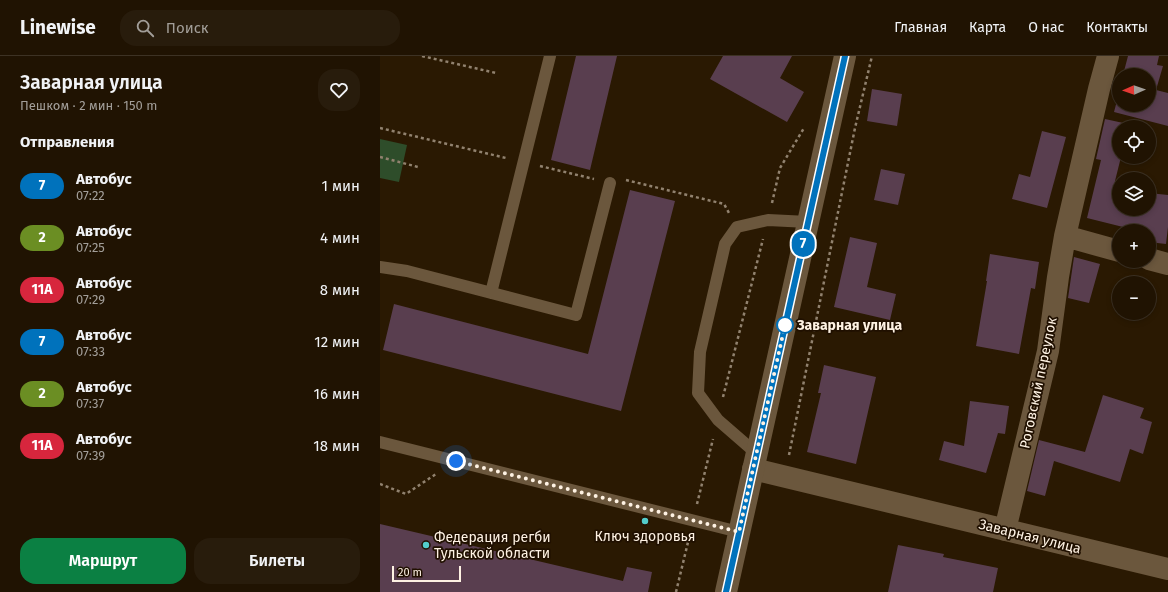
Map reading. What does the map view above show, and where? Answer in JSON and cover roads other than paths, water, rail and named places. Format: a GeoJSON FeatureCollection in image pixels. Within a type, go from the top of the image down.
{"type":"FeatureCollection","features":[{"type":"Feature","properties":{"kind":"street"},"geometry":{"type":"LineString","coordinates":[[726,592],[845,56]]}},
{"type":"Feature","properties":{"kind":"street","name":"Роговский переулок"},"geometry":{"type":"LineString","coordinates":[[1005,530],[1048,351],[1065,236],[1108,56]]}},
{"type":"Feature","properties":{"kind":"street"},"geometry":{"type":"LineString","coordinates":[[1065,236],[1112,249]]}},
{"type":"Feature","properties":{"kind":"street"},"geometry":{"type":"LineString","coordinates":[[1156,261],[1168,264]]}},
{"type":"Feature","properties":{"kind":"street","name":"Заварная улица"},"geometry":{"type":"LineString","coordinates":[[755,461],[785,477],[1168,569]]}},
{"type":"Feature","properties":{"kind":"lane"},"geometry":{"type":"LineString","coordinates":[[492,293],[550,56]]}},
{"type":"Feature","properties":{"kind":"lane"},"geometry":{"type":"LineString","coordinates":[[380,267],[408,271],[576,315],[610,183]]}},
{"type":"Feature","properties":{"kind":"lane"},"geometry":{"type":"LineString","coordinates":[[755,461],[718,420],[698,393],[700,352],[725,244],[737,227],[768,220],[808,222]]}},
{"type":"Feature","properties":{"kind":"lane"},"geometry":{"type":"LineString","coordinates":[[380,442],[739,532]]}},
{"type":"Feature","properties":{"kind":"place","name":"Заварная улица"},"geometry":{"type":"Point","coordinates":[785,325]}},
{"type":"Feature","properties":{"kind":"place","name":"Ключ здоровья"},"geometry":{"type":"Point","coordinates":[645,521]}},
{"type":"Feature","properties":{"kind":"place","name":"Федерация регби Тульской области"},"geometry":{"type":"Point","coordinates":[426,545]}}]}
